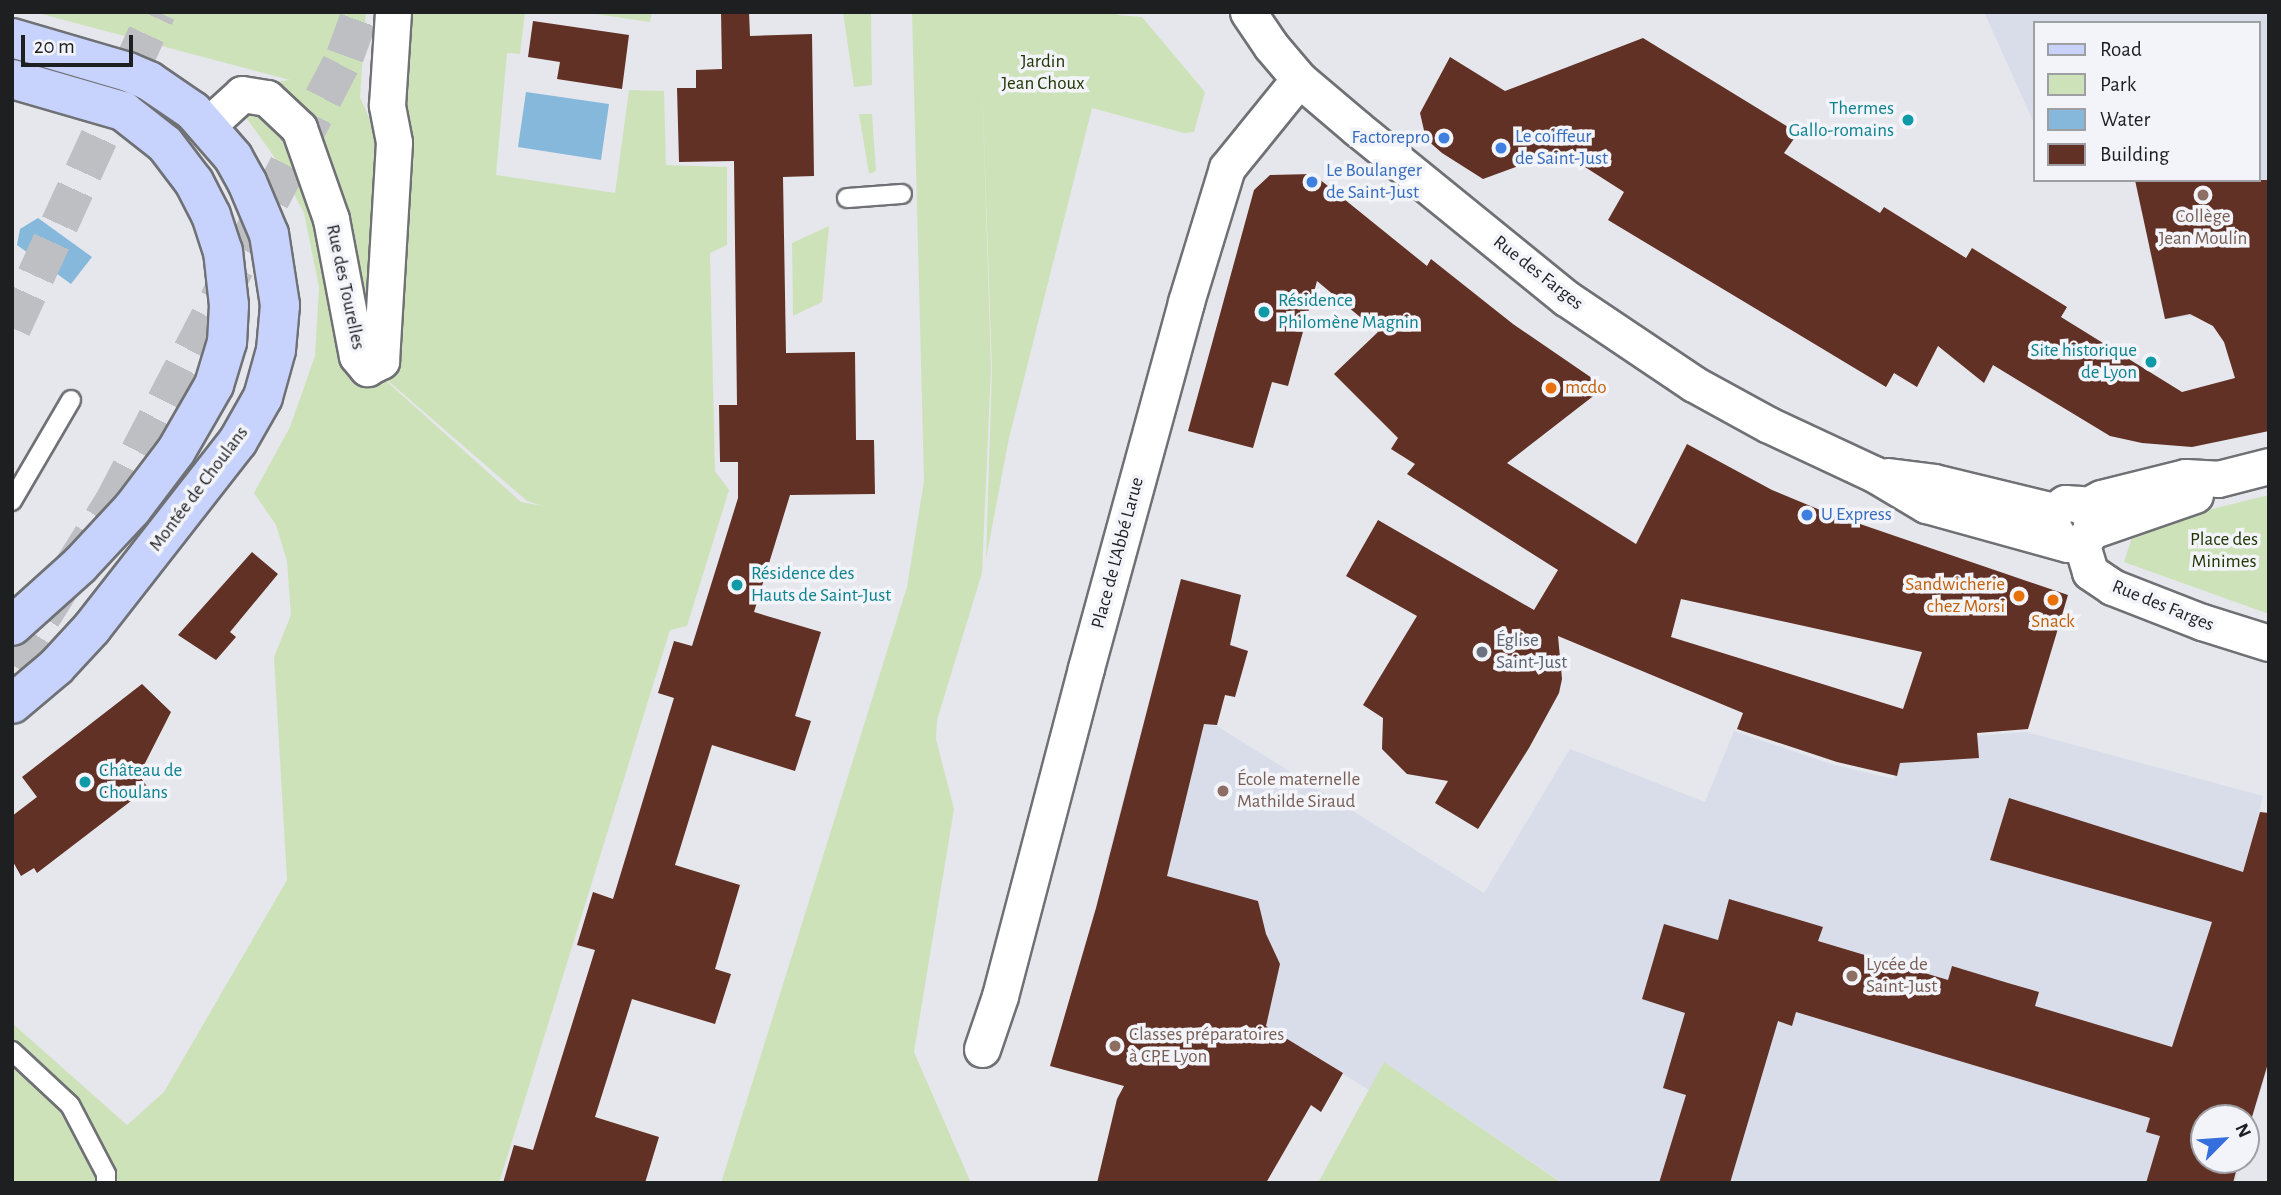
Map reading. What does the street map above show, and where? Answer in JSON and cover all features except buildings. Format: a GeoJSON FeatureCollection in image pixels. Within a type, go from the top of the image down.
{"type":"FeatureCollection","features":[{"type":"Feature","properties":{"kind":"main road","name":"Montée de Choulans"},"geometry":{"type":"LineString","coordinates":[[12,38],[96,60],[149,81],[193,111],[208,126],[233,157],[270,234],[275,256],[279,330],[262,397],[221,465],[100,617],[56,667],[12,704]]}},
{"type":"Feature","properties":{"kind":"main road"},"geometry":{"type":"LineString","coordinates":[[12,79],[123,111],[165,144],[194,182],[211,215],[223,251],[229,305],[227,342],[214,385],[176,451],[132,509],[89,555],[12,626]]}},
{"type":"Feature","properties":{"kind":"street","name":"Rue des Tourelles"},"geometry":{"type":"LineString","coordinates":[[208,126],[242,94],[267,98],[299,128],[331,219],[357,356],[367,368],[381,361],[394,142],[387,105],[393,12]]}},
{"type":"Feature","properties":{"kind":"street","name":"Rue des Farges"},"geometry":{"type":"LineString","coordinates":[[1248,12],[1271,46],[1299,79],[1566,298],[1694,384],[1758,419],[1874,474],[1926,505],[2074,526],[2090,572],[2112,587],[2202,622],[2269,643]]}},
{"type":"Feature","properties":{"kind":"street","name":"Place de L'Abbé Larue"},"geometry":{"type":"LineString","coordinates":[[982,1049],[1000,996],[1179,328],[1227,168],[1299,79]]}},
{"type":"Feature","properties":{"kind":"street"},"geometry":{"type":"LineString","coordinates":[[2074,526],[2200,493],[2218,479],[2269,466]]}},
{"type":"Feature","properties":{"kind":"lane"},"geometry":{"type":"LineString","coordinates":[[847,198],[902,194]]}},
{"type":"Feature","properties":{"kind":"lane"},"geometry":{"type":"LineString","coordinates":[[12,501],[71,400]]}},
{"type":"Feature","properties":{"kind":"lane"},"geometry":{"type":"LineString","coordinates":[[12,1051],[70,1105],[106,1174],[106,1183]]}},
{"type":"Feature","properties":{"kind":"shaded area","name":"Collège Jean Moulin"},"geometry":{"type":"Polygon","coordinates":[[[1984,12],[2269,12],[2269,342],[2224,342],[2213,326],[2196,316],[2165,319],[2148,247],[2156,245],[2154,236],[2145,230],[2150,219],[2148,210],[2141,212],[2135,182],[2260,182],[2260,21],[2032,21],[2032,119],[1984,12]]]}},
{"type":"Feature","properties":{"kind":"shaded area","name":"Lycée de Saint-Just"},"geometry":{"type":"Polygon","coordinates":[[[1181,579],[1241,595],[1230,645],[1248,651],[1235,697],[1225,695],[1217,726],[1484,893],[1570,749],[1705,802],[1734,731],[1834,765],[1894,779],[1906,728],[1959,737],[2026,732],[2263,796],[2254,832],[2269,837],[2269,1065],[2257,1104],[2190,1104],[2190,1174],[2237,1174],[2235,1183],[1563,1183],[1385,1063],[1369,1090],[1300,1047],[1257,1057],[1280,964],[1267,941],[1175,878],[1107,861],[1181,579]]]}},
{"type":"Feature","properties":{"kind":"green space"},"geometry":{"type":"Polygon","coordinates":[[[34,12],[366,12],[360,97],[377,136],[384,379],[521,502],[543,506],[527,501],[386,379],[413,12],[525,12],[520,54],[507,53],[496,175],[615,193],[629,90],[664,91],[666,165],[727,167],[727,245],[710,253],[715,471],[729,490],[687,626],[670,630],[499,1183],[12,1183],[12,1023],[127,1125],[164,1092],[287,880],[274,657],[291,615],[287,561],[276,525],[254,493],[290,427],[315,356],[319,287],[304,213],[275,158],[225,88],[290,80],[34,12]]]}},
{"type":"Feature","properties":{"kind":"green space"},"geometry":{"type":"Polygon","coordinates":[[[582,12],[652,12],[650,22],[582,12]]]}},
{"type":"Feature","properties":{"kind":"green space"},"geometry":{"type":"Polygon","coordinates":[[[843,12],[871,12],[872,85],[854,87],[843,12]]]}},
{"type":"Feature","properties":{"kind":"green space","name":"Jardin Jean Choux"},"geometry":{"type":"Polygon","coordinates":[[[912,12],[1117,12],[1118,15],[1142,17],[1205,92],[1194,132],[1184,133],[1092,108],[1009,438],[986,559],[992,368],[982,80],[991,368],[982,573],[937,720],[936,739],[954,809],[914,1052],[971,1183],[721,1183],[907,587],[924,481],[912,12]]]}},
{"type":"Feature","properties":{"kind":"green space"},"geometry":{"type":"Polygon","coordinates":[[[859,114],[872,114],[876,171],[869,174],[859,114]]]}},
{"type":"Feature","properties":{"kind":"green space"},"geometry":{"type":"Polygon","coordinates":[[[829,226],[822,302],[793,316],[792,243],[829,226]]]}},
{"type":"Feature","properties":{"kind":"green space","name":"Place des Minimes"},"geometry":{"type":"Polygon","coordinates":[[[2269,495],[2269,614],[2124,562],[2135,528],[2269,495]]]}},
{"type":"Feature","properties":{"kind":"green space"},"geometry":{"type":"Polygon","coordinates":[[[1384,1062],[1562,1183],[1318,1183],[1384,1062]]]}},
{"type":"Feature","properties":{"kind":"water"},"geometry":{"type":"Polygon","coordinates":[[[526,92],[609,104],[601,160],[518,147],[526,92]]]}},
{"type":"Feature","properties":{"kind":"water"},"geometry":{"type":"Polygon","coordinates":[[[38,218],[92,257],[71,284],[17,245],[20,229],[38,218]]]}},
{"type":"Feature","properties":{"kind":"tunnel"},"geometry":{"type":"LineString","coordinates":[[12,328],[157,12]]}},
{"type":"Feature","properties":{"kind":"tunnel"},"geometry":{"type":"LineString","coordinates":[[12,665],[113,503],[345,56],[361,12]]}},
{"type":"Feature","properties":{"kind":"place","name":"Thermes Gallo-romains"},"geometry":{"type":"Point","coordinates":[1908,120]}},
{"type":"Feature","properties":{"kind":"place","name":"Factorepro"},"geometry":{"type":"Point","coordinates":[1444,138]}},
{"type":"Feature","properties":{"kind":"place","name":"Le coiffeur de Saint-Just"},"geometry":{"type":"Point","coordinates":[1501,148]}},
{"type":"Feature","properties":{"kind":"place","name":"Le Boulanger de Saint-Just"},"geometry":{"type":"Point","coordinates":[1312,182]}},
{"type":"Feature","properties":{"kind":"place","name":"Collège Jean Moulin"},"geometry":{"type":"Point","coordinates":[2203,195]}},
{"type":"Feature","properties":{"kind":"place","name":"Résidence Philomène Magnin"},"geometry":{"type":"Point","coordinates":[1264,312]}},
{"type":"Feature","properties":{"kind":"place","name":"Site historique de Lyon"},"geometry":{"type":"Point","coordinates":[2151,362]}},
{"type":"Feature","properties":{"kind":"place","name":"mcdo"},"geometry":{"type":"Point","coordinates":[1551,388]}},
{"type":"Feature","properties":{"kind":"place","name":"U Express"},"geometry":{"type":"Point","coordinates":[1807,515]}},
{"type":"Feature","properties":{"kind":"place","name":"Résidence des Hauts de Saint-Just"},"geometry":{"type":"Point","coordinates":[737,585]}},
{"type":"Feature","properties":{"kind":"place","name":"Sandwicherie chez Morsi"},"geometry":{"type":"Point","coordinates":[2019,596]}},
{"type":"Feature","properties":{"kind":"place","name":"Snack"},"geometry":{"type":"Point","coordinates":[2053,600]}},
{"type":"Feature","properties":{"kind":"place","name":"Église Saint-Just"},"geometry":{"type":"Point","coordinates":[1482,652]}},
{"type":"Feature","properties":{"kind":"place","name":"Château de Choulans"},"geometry":{"type":"Point","coordinates":[85,782]}},
{"type":"Feature","properties":{"kind":"place","name":"École maternelle Mathilde Siraud"},"geometry":{"type":"Point","coordinates":[1223,791]}},
{"type":"Feature","properties":{"kind":"place","name":"Lycée de Saint-Just"},"geometry":{"type":"Point","coordinates":[1852,976]}},
{"type":"Feature","properties":{"kind":"place","name":"Classes préparatoires à CPE Lyon"},"geometry":{"type":"Point","coordinates":[1115,1046]}}]}
